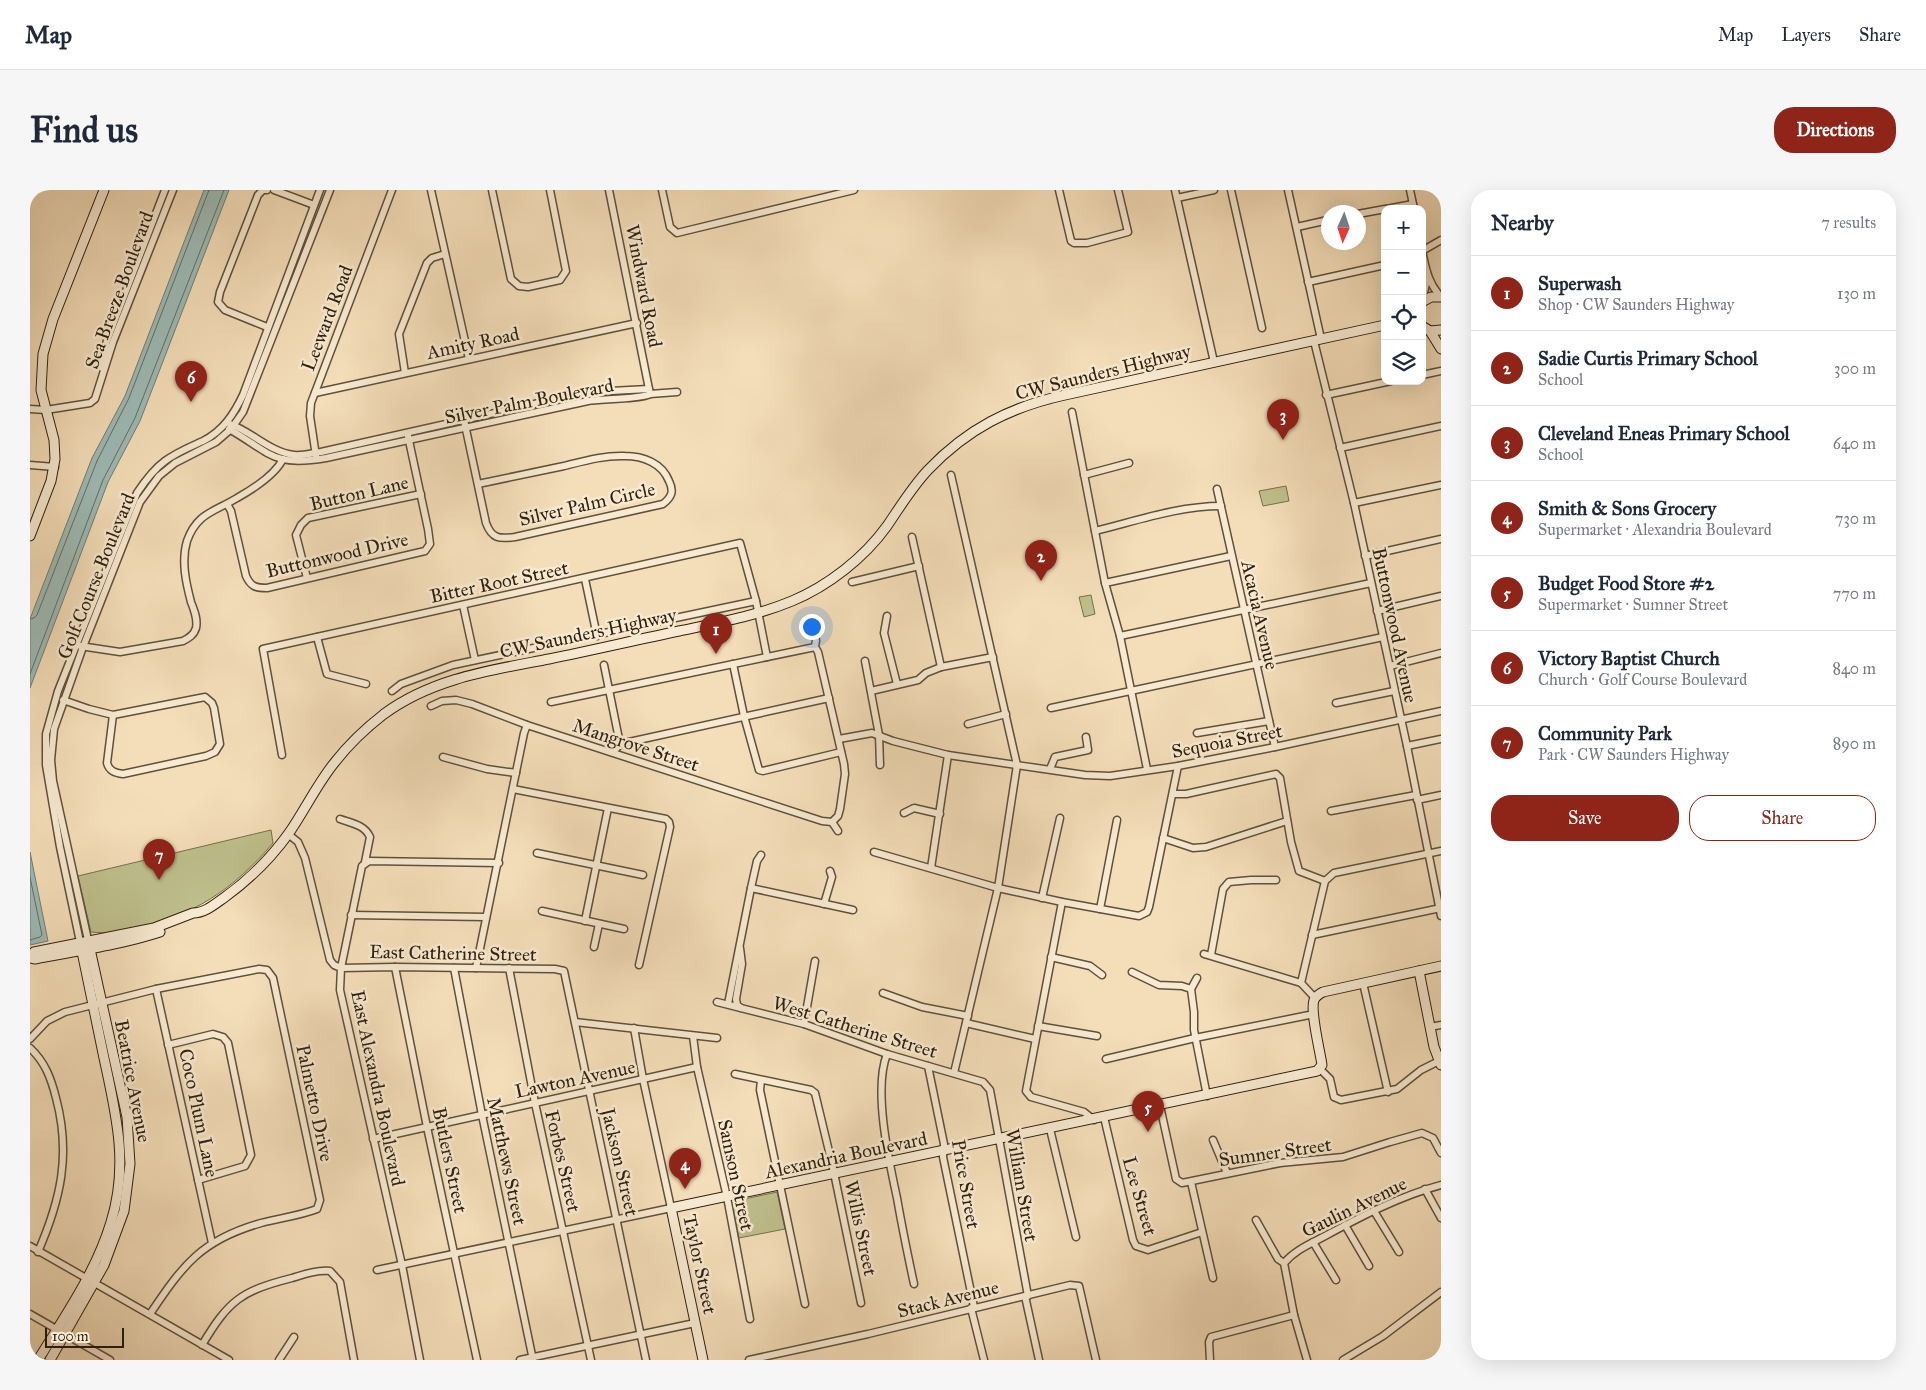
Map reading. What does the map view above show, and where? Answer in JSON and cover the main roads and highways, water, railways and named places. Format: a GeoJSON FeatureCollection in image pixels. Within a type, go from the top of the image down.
{"type":"FeatureCollection","features":[{"type":"Feature","properties":{"kind":"main road"},"geometry":{"type":"LineString","coordinates":[[30,536],[55,467],[54,440],[41,390],[41,370],[47,336],[104,190]]}},
{"type":"Feature","properties":{"kind":"main road"},"geometry":{"type":"LineString","coordinates":[[1426,300],[1431,297],[1441,297]]}},
{"type":"Feature","properties":{"kind":"main road","name":"CW Saunders Highway"},"geometry":{"type":"LineString","coordinates":[[30,956],[35,959],[85,945],[156,933],[190,920],[198,913],[211,907],[252,876],[273,854],[336,761],[371,724],[402,702],[420,693],[487,671],[758,613],[815,590],[850,564],[876,539],[922,476],[944,454],[992,420],[1040,400],[1381,326]]}},
{"type":"Feature","properties":{"kind":"main road"},"geometry":{"type":"LineString","coordinates":[[1426,327],[1441,330]]}},
{"type":"Feature","properties":{"kind":"main road"},"geometry":{"type":"LineString","coordinates":[[1426,329],[1441,348]]}},
{"type":"Feature","properties":{"kind":"main road","name":"Beatrice Avenue"},"geometry":{"type":"LineString","coordinates":[[50,1360],[65,1334],[90,1281],[112,1222],[120,1174],[119,1128],[85,945]]}},
{"type":"Feature","properties":{"kind":"main road"},"geometry":{"type":"LineString","coordinates":[[1440,1063],[1430,1027],[1419,971],[1441,966]]}},
{"type":"Feature","properties":{"kind":"main road","name":"Alexandria Boulevard"},"geometry":{"type":"LineString","coordinates":[[671,1208],[1308,1074],[1320,1069],[1322,1065],[1314,1014],[1313,1002],[1315,998],[1323,992],[1419,971]]}},
{"type":"Feature","properties":{"kind":"main road","name":"Taylor Street"},"geometry":{"type":"LineString","coordinates":[[671,1208],[703,1360]]}},
{"type":"Feature","properties":{"kind":"main road","name":"Beatrice Avenue"},"geometry":{"type":"LineString","coordinates":[[38,1360],[90,1281]]}},
{"type":"Feature","properties":{"kind":"water"},"geometry":{"type":"Polygon","coordinates":[[[204,190],[229,190],[140,421],[108,482],[30,688],[30,619],[92,458],[125,396],[204,190]]]}},
{"type":"Feature","properties":{"kind":"water"},"geometry":{"type":"Polygon","coordinates":[[[30,852],[48,941],[30,945],[30,852]]]}},
{"type":"Feature","properties":{"kind":"place","name":"Victory Baptist Church"},"geometry":{"type":"Point","coordinates":[191,402]}},
{"type":"Feature","properties":{"kind":"place","name":"Cleveland Eneas Primary School"},"geometry":{"type":"Point","coordinates":[1283,440]}},
{"type":"Feature","properties":{"kind":"place","name":"Sadie Curtis Primary School"},"geometry":{"type":"Point","coordinates":[1041,581]}},
{"type":"Feature","properties":{"kind":"place","name":"Superwash"},"geometry":{"type":"Point","coordinates":[716,654]}},
{"type":"Feature","properties":{"kind":"place","name":"Community Park"},"geometry":{"type":"Point","coordinates":[159,880]}},
{"type":"Feature","properties":{"kind":"place","name":"Budget Food Store #2"},"geometry":{"type":"Point","coordinates":[1148,1132]}},
{"type":"Feature","properties":{"kind":"place","name":"Smith & Sons Grocery"},"geometry":{"type":"Point","coordinates":[685,1189]}}]}
